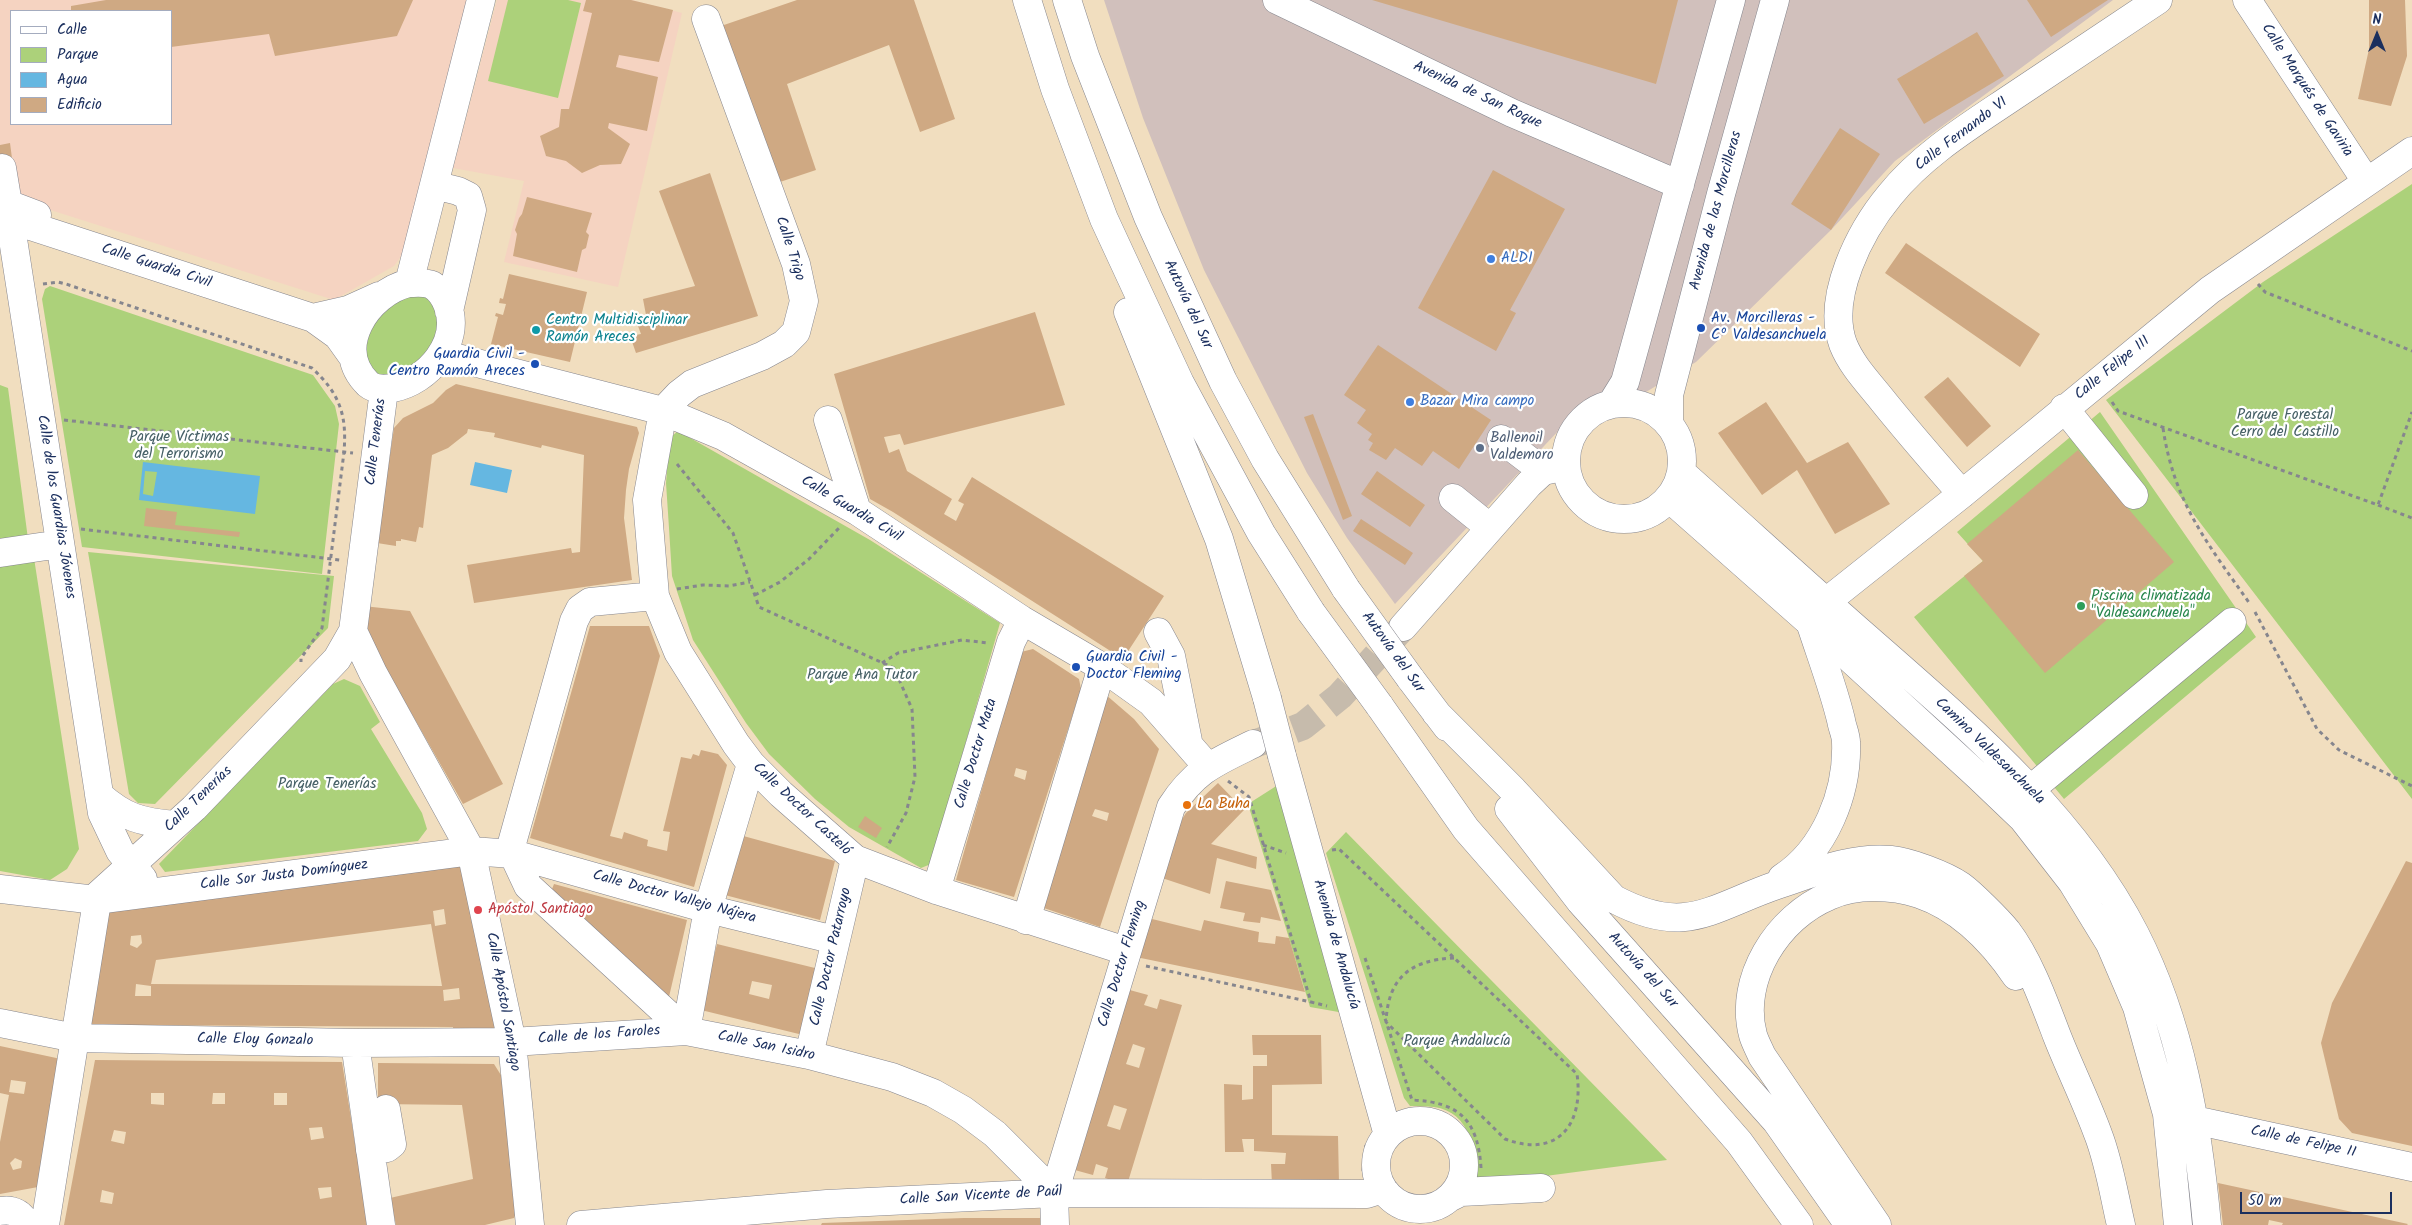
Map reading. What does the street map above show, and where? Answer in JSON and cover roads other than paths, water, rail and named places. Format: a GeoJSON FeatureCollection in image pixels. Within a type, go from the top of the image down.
{"type":"FeatureCollection","features":[{"type":"Feature","properties":{"kind":"main road"},"geometry":{"type":"LineString","coordinates":[[409,282],[481,0]]}},
{"type":"Feature","properties":{"kind":"main road"},"geometry":{"type":"LineString","coordinates":[[1027,0],[1055,89],[1104,219],[1180,383],[1261,532],[1311,612],[1466,829],[1739,1142],[1799,1225]]}},
{"type":"Feature","properties":{"kind":"main road","name":"Autovía del Sur"},"geometry":{"type":"LineString","coordinates":[[1067,0],[1085,56],[1148,218],[1223,381],[1265,459],[1346,589],[1436,714],[1580,902],[1776,1121],[1849,1225]]}},
{"type":"Feature","properties":{"kind":"main road"},"geometry":{"type":"LineString","coordinates":[[1079,0],[1085,56]]}},
{"type":"Feature","properties":{"kind":"main road","name":"Avenida de San Roque"},"geometry":{"type":"LineString","coordinates":[[1277,0],[1512,113],[1680,185]]}},
{"type":"Feature","properties":{"kind":"main road"},"geometry":{"type":"LineString","coordinates":[[1612,404],[1625,382],[1731,0]]}},
{"type":"Feature","properties":{"kind":"main road","name":"Avenida de las Morcilleras"},"geometry":{"type":"LineString","coordinates":[[1669,424],[1669,395],[1721,194],[1775,0]]}},
{"type":"Feature","properties":{"kind":"main road","name":"Calle Fernando VI"},"geometry":{"type":"LineString","coordinates":[[1962,494],[1910,435],[1850,360],[1843,342],[1838,318],[1839,300],[1846,273],[1866,229],[1890,194],[1930,156],[1970,125],[2158,0]]}},
{"type":"Feature","properties":{"kind":"main road","name":"Calle Marqués de Gaviria"},"geometry":{"type":"LineString","coordinates":[[2247,0],[2366,181]]}},
{"type":"Feature","properties":{"kind":"main road","name":"Calle Trigo"},"geometry":{"type":"LineString","coordinates":[[663,411],[678,394],[692,384],[762,356],[784,344],[796,332],[804,301],[796,264],[706,19]]}},
{"type":"Feature","properties":{"kind":"main road","name":"Calle Felipe III"},"geometry":{"type":"LineString","coordinates":[[1826,602],[1962,494],[2064,408],[2210,290],[2412,150]]}},
{"type":"Feature","properties":{"kind":"main road"},"geometry":{"type":"LineString","coordinates":[[2,168],[10,207],[165,257],[205,274],[221,288]]}},
{"type":"Feature","properties":{"kind":"main road"},"geometry":{"type":"LineString","coordinates":[[380,295],[367,310],[360,322],[352,357],[356,370],[362,377],[371,386],[384,390],[408,385],[423,375],[442,354],[449,332],[449,311],[472,210],[468,196],[458,191],[434,185]]}},
{"type":"Feature","properties":{"kind":"main road","name":"Calle Guardia Civil"},"geometry":{"type":"LineString","coordinates":[[5,218],[313,318],[338,336],[352,357]]}},
{"type":"Feature","properties":{"kind":"main road","name":"Calle de los Guardias Jóvenes"},"geometry":{"type":"LineString","coordinates":[[5,218],[20,291],[41,417],[102,813],[130,865],[156,892]]}},
{"type":"Feature","properties":{"kind":"main road","name":"Avenida de Andalucía"},"geometry":{"type":"LineString","coordinates":[[1104,219],[1119,289],[1219,539],[1268,698],[1282,756],[1388,1134]]}},
{"type":"Feature","properties":{"kind":"main road"},"geometry":{"type":"LineString","coordinates":[[313,318],[348,310],[392,288],[409,282],[431,285],[444,297],[449,311]]}},
{"type":"Feature","properties":{"kind":"main road","name":"Calle Guardia Civil"},"geometry":{"type":"LineString","coordinates":[[442,354],[663,411],[723,436],[857,511],[1017,631],[1102,667],[1151,702],[1208,766]]}},
{"type":"Feature","properties":{"kind":"main road","name":"Calle Tenerías"},"geometry":{"type":"LineString","coordinates":[[96,900],[98,895],[175,825],[321,676],[337,659],[353,631],[384,390]]}},
{"type":"Feature","properties":{"kind":"main road"},"geometry":{"type":"LineString","coordinates":[[1403,627],[1489,528],[1555,469],[1567,450],[1572,433],[1590,415],[1612,404],[1628,402],[1643,406],[1657,413],[1669,424],[1678,438],[1682,455],[1681,472],[1677,486],[1669,498],[1654,510],[1636,518],[1616,518],[1598,513],[1582,501],[1571,485],[1555,469],[1501,439]]}},
{"type":"Feature","properties":{"kind":"main road"},"geometry":{"type":"LineString","coordinates":[[2064,408],[2134,495]]}},
{"type":"Feature","properties":{"kind":"main road","name":"Calle Doctor Casteló"},"geometry":{"type":"LineString","coordinates":[[663,411],[656,438],[647,500],[655,596],[678,652],[736,744],[751,764],[781,794],[866,863],[936,890],[1125,956]]}},
{"type":"Feature","properties":{"kind":"main road"},"geometry":{"type":"LineString","coordinates":[[828,420],[857,511]]}},
{"type":"Feature","properties":{"kind":"main road","name":"Camino Valdesanchuela"},"geometry":{"type":"LineString","coordinates":[[1681,472],[1907,674],[2031,789],[2093,866],[2136,936],[2173,1033],[2194,1120],[2207,1225]]}},
{"type":"Feature","properties":{"kind":"main road"},"geometry":{"type":"LineString","coordinates":[[1453,498],[1489,528]]}},
{"type":"Feature","properties":{"kind":"main road","name":"Camino Valdesanchuela"},"geometry":{"type":"LineString","coordinates":[[1669,498],[1964,763],[2023,820],[2072,882],[2110,944],[2137,1007],[2167,1114],[2178,1225]]}},
{"type":"Feature","properties":{"kind":"main road"},"geometry":{"type":"LineString","coordinates":[[0,553],[59,535]]}},
{"type":"Feature","properties":{"kind":"main road"},"geometry":{"type":"LineString","coordinates":[[655,596],[590,602],[580,609],[574,621],[512,843],[513,854],[528,886],[686,1030]]}},
{"type":"Feature","properties":{"kind":"main road"},"geometry":{"type":"LineString","coordinates":[[2031,789],[2232,622]]}},
{"type":"Feature","properties":{"kind":"main road"},"geometry":{"type":"LineString","coordinates":[[1766,889],[1795,870],[1820,841],[1836,805],[1843,776],[1846,741],[1837,703],[1811,625]]}},
{"type":"Feature","properties":{"kind":"main road","name":"Calle Apóstol Santiago"},"geometry":{"type":"LineString","coordinates":[[353,631],[372,674],[472,851],[483,896],[512,1042],[530,1225]]}},
{"type":"Feature","properties":{"kind":"main road","name":"Calle Doctor Mata"},"geometry":{"type":"LineString","coordinates":[[936,890],[1017,631]]}},
{"type":"Feature","properties":{"kind":"main road"},"geometry":{"type":"LineString","coordinates":[[1158,632],[1171,656],[1188,743]]}},
{"type":"Feature","properties":{"kind":"main road"},"geometry":{"type":"LineString","coordinates":[[321,676],[345,665],[365,669],[372,674]]}},
{"type":"Feature","properties":{"kind":"main road"},"geometry":{"type":"LineString","coordinates":[[1026,920],[1102,667]]}},
{"type":"Feature","properties":{"kind":"main road"},"geometry":{"type":"LineString","coordinates":[[1436,714],[1513,790],[1614,899],[1636,911],[1666,917],[1691,918],[1726,907],[1766,889],[1859,860],[1892,860],[1928,870],[1961,886],[2007,931],[2036,983],[2099,1135],[2121,1225]]}},
{"type":"Feature","properties":{"kind":"main road","name":"Calle Doctor Fleming"},"geometry":{"type":"LineString","coordinates":[[1055,1225],[1054,1193],[1171,807],[1182,790],[1208,766],[1253,744]]}},
{"type":"Feature","properties":{"kind":"main road"},"geometry":{"type":"LineString","coordinates":[[686,1030],[708,909],[751,764]]}},
{"type":"Feature","properties":{"kind":"main road"},"geometry":{"type":"LineString","coordinates":[[99,795],[126,816],[149,823],[175,825]]}},
{"type":"Feature","properties":{"kind":"main road","name":"Calle Doctor Vallejo Nájera"},"geometry":{"type":"LineString","coordinates":[[472,851],[513,854],[708,909],[835,940]]}},
{"type":"Feature","properties":{"kind":"main road","name":"Calle Sor Justa Domínguez"},"geometry":{"type":"LineString","coordinates":[[0,889],[96,900],[472,851]]}},
{"type":"Feature","properties":{"kind":"main road"},"geometry":{"type":"LineString","coordinates":[[483,896],[513,854]]}},
{"type":"Feature","properties":{"kind":"main road","name":"Calle Doctor Patarroyo"},"geometry":{"type":"LineString","coordinates":[[809,1055],[835,940],[866,863]]}},
{"type":"Feature","properties":{"kind":"main road"},"geometry":{"type":"LineString","coordinates":[[1877,1225],[1768,1064],[1753,1035],[1750,1010],[1752,986],[1762,958],[1798,914],[1829,896],[1860,888],[1895,889],[1920,894],[1943,906],[1978,930],[2002,955],[2060,1042]]}},
{"type":"Feature","properties":{"kind":"main road"},"geometry":{"type":"LineString","coordinates":[[45,1225],[96,900]]}},
{"type":"Feature","properties":{"kind":"main road","name":"Calle Eloy Gonzalo"},"geometry":{"type":"LineString","coordinates":[[0,1023],[75,1038],[355,1043],[512,1042]]}},
{"type":"Feature","properties":{"kind":"main road","name":"Calle de los Faroles"},"geometry":{"type":"LineString","coordinates":[[512,1042],[686,1030]]}},
{"type":"Feature","properties":{"kind":"main road","name":"Calle San Isidro"},"geometry":{"type":"LineString","coordinates":[[686,1030],[809,1055],[892,1077],[933,1093],[963,1110],[995,1134],[1054,1193]]}},
{"type":"Feature","properties":{"kind":"main road"},"geometry":{"type":"LineString","coordinates":[[355,1043],[381,1225]]}},
{"type":"Feature","properties":{"kind":"main road"},"geometry":{"type":"LineString","coordinates":[[370,1150],[387,1148],[392,1144],[386,1110]]}},
{"type":"Feature","properties":{"kind":"main road","name":"Calle de Felipe II"},"geometry":{"type":"LineString","coordinates":[[2194,1120],[2412,1167]]}},
{"type":"Feature","properties":{"kind":"main road"},"geometry":{"type":"LineString","coordinates":[[1463,1194],[1464,1160],[1459,1145],[1450,1133],[1428,1122],[1412,1122],[1396,1128],[1388,1134],[1378,1151],[1375,1168],[1382,1189],[1398,1204],[1414,1209],[1426,1217],[1439,1205],[1463,1194],[1541,1188]]}},
{"type":"Feature","properties":{"kind":"main road","name":"Calle San Vicente de Paúl"},"geometry":{"type":"LineString","coordinates":[[581,1225],[808,1215],[1054,1193],[1367,1194],[1382,1189]]}},
{"type":"Feature","properties":{"kind":"main road"},"geometry":{"type":"LineString","coordinates":[[0,1211],[10,1209],[22,1215],[27,1225]]}},
{"type":"Feature","properties":{"kind":"water"},"geometry":{"type":"Polygon","coordinates":[[[143,462],[260,476],[255,514],[139,500],[143,462]],[[145,471],[143,494],[153,496],[157,472],[145,471]]]}},
{"type":"Feature","properties":{"kind":"water"},"geometry":{"type":"Polygon","coordinates":[[[475,462],[512,470],[507,493],[470,485],[475,462]]]}},
{"type":"Feature","properties":{"kind":"tunnel"},"geometry":{"type":"LineString","coordinates":[[1254,744],[1303,726],[1340,696],[1402,628]]}},
{"type":"Feature","properties":{"kind":"place","name":"ALDI"},"geometry":{"type":"Point","coordinates":[1491,259]}},
{"type":"Feature","properties":{"kind":"place","name":"Av. Morcilleras - Cº Valdesanchuela"},"geometry":{"type":"Point","coordinates":[1701,328]}},
{"type":"Feature","properties":{"kind":"place","name":"Centro Multidisciplinar Ramón Areces"},"geometry":{"type":"Point","coordinates":[536,330]}},
{"type":"Feature","properties":{"kind":"place","name":"Guardia Civil - Centro Ramón Areces"},"geometry":{"type":"Point","coordinates":[535,364]}},
{"type":"Feature","properties":{"kind":"place","name":"Bazar Mira campo"},"geometry":{"type":"Point","coordinates":[1410,402]}},
{"type":"Feature","properties":{"kind":"place","name":"Ballenoil Valdemoro"},"geometry":{"type":"Point","coordinates":[1480,448]}},
{"type":"Feature","properties":{"kind":"place","name":"Piscina climatizada \"Valdesanchuela\""},"geometry":{"type":"Point","coordinates":[2081,606]}},
{"type":"Feature","properties":{"kind":"place","name":"Guardia Civil - Doctor Fleming"},"geometry":{"type":"Point","coordinates":[1076,667]}},
{"type":"Feature","properties":{"kind":"place","name":"La Buha"},"geometry":{"type":"Point","coordinates":[1187,805]}},
{"type":"Feature","properties":{"kind":"place","name":"Apóstol Santiago"},"geometry":{"type":"Point","coordinates":[478,910]}},
{"type":"Feature","properties":{"kind":"park label","name":"Parque Forestal Cerro del Castillo"},"geometry":{"type":"Point","coordinates":[2285,424]}},
{"type":"Feature","properties":{"kind":"park label","name":"Parque Víctimas del Terrorismo"},"geometry":{"type":"Point","coordinates":[179,446]}},
{"type":"Feature","properties":{"kind":"park label","name":"Parque Ana Tutor"},"geometry":{"type":"Point","coordinates":[862,676]}},
{"type":"Feature","properties":{"kind":"park label","name":"Parque Tenerías"},"geometry":{"type":"Point","coordinates":[327,785]}},
{"type":"Feature","properties":{"kind":"park label","name":"Parque Andalucía"},"geometry":{"type":"Point","coordinates":[1457,1042]}}]}
